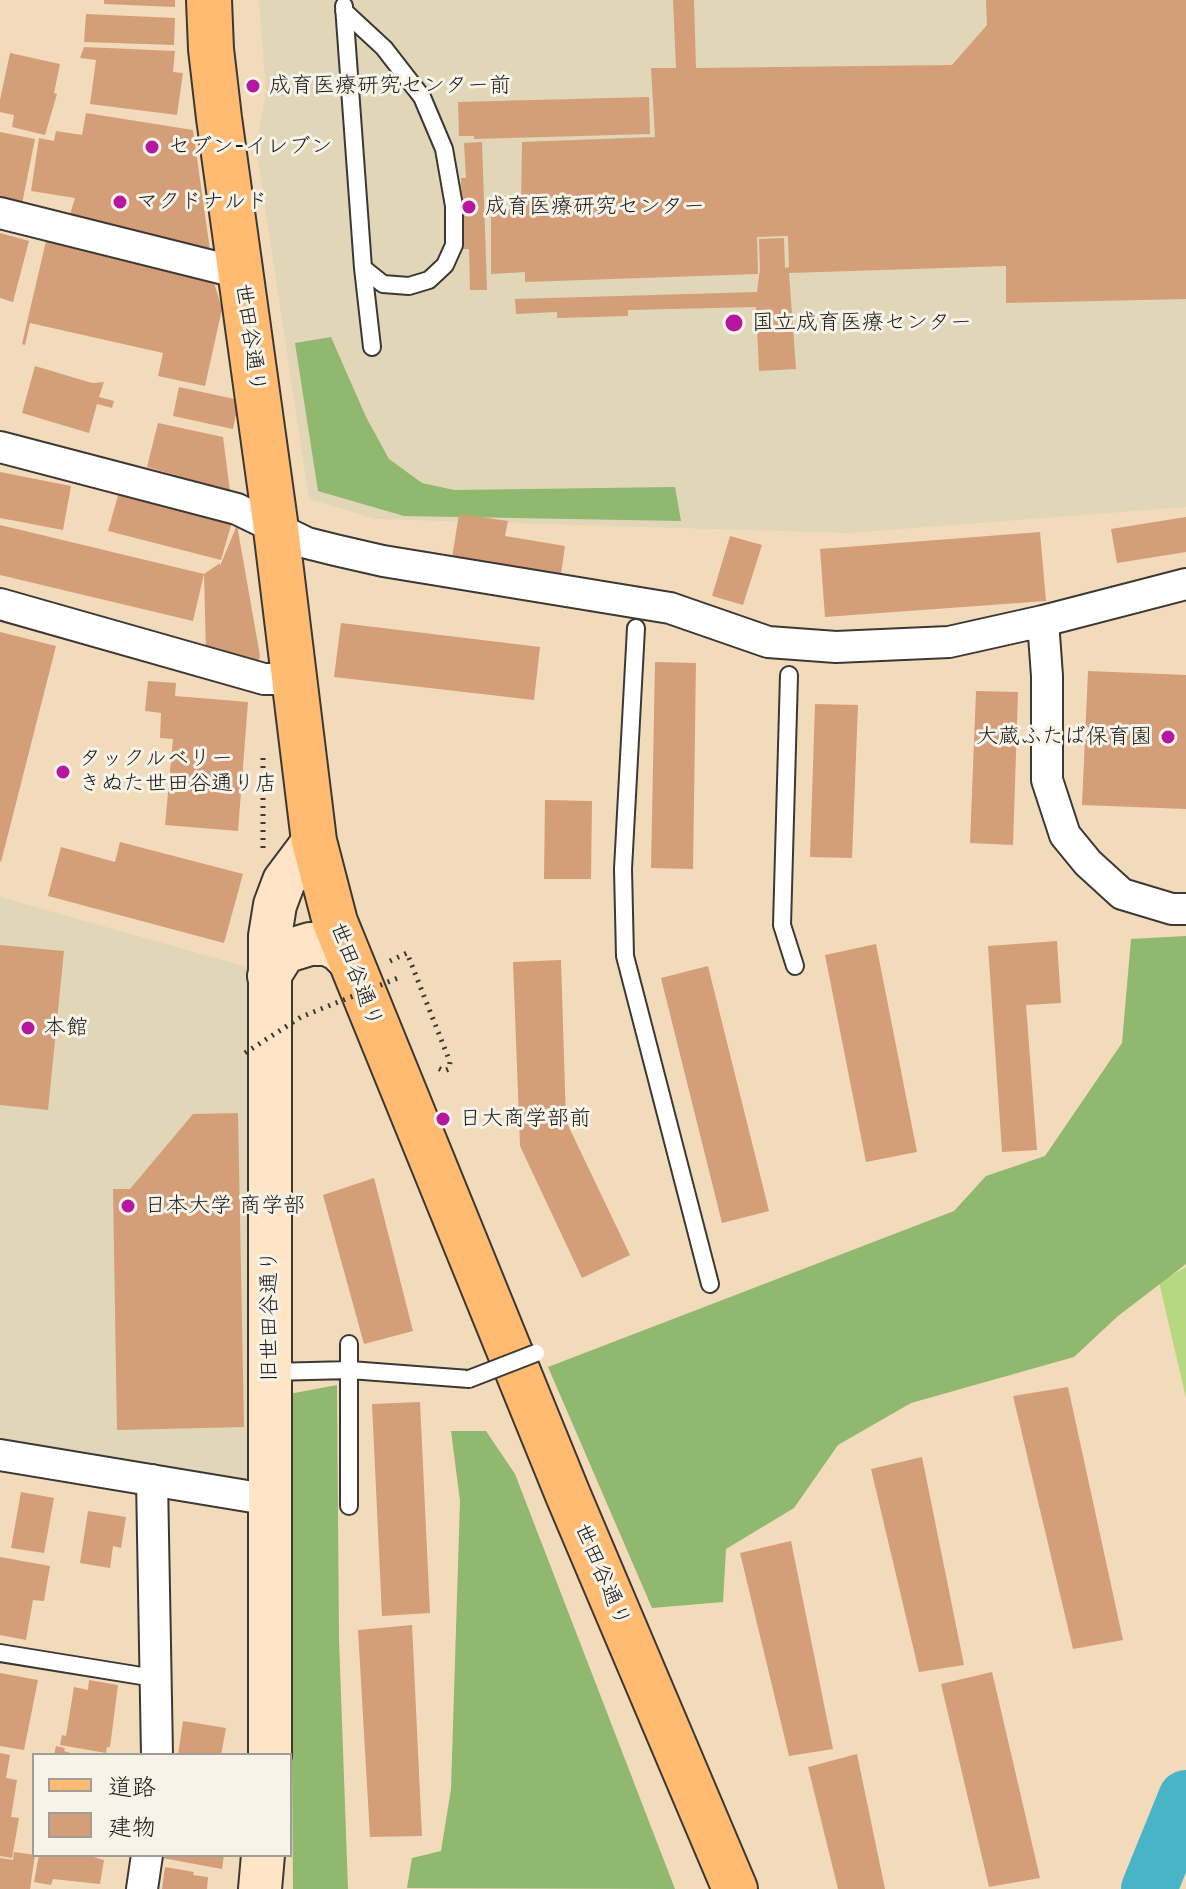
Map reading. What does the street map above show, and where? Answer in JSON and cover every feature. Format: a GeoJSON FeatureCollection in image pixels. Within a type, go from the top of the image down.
{"type":"FeatureCollection","features":[{"type":"Feature","properties":{"kind":"main road","name":"世田谷通り"},"geometry":{"type":"LineString","coordinates":[[209,0],[212,63],[296,679],[314,841],[335,922],[366,962],[568,1495],[735,1889]]}},
{"type":"Feature","properties":{"kind":"street"},"geometry":{"type":"LineString","coordinates":[[0,213],[240,273]]}},
{"type":"Feature","properties":{"kind":"street"},"geometry":{"type":"LineString","coordinates":[[0,447],[237,509],[307,543],[383,561],[670,608],[768,642],[836,647],[949,642],[1186,584]]}},
{"type":"Feature","properties":{"kind":"street"},"geometry":{"type":"LineString","coordinates":[[0,604],[264,679],[296,679]]}},
{"type":"Feature","properties":{"kind":"street"},"geometry":{"type":"LineString","coordinates":[[1043,621],[1047,780],[1065,835],[1088,863],[1122,894],[1172,909],[1186,909]]}},
{"type":"Feature","properties":{"kind":"street","name":"旧世田谷通り"},"geometry":{"type":"LineString","coordinates":[[270,1753],[270,936],[275,905],[284,881],[314,841]]}},
{"type":"Feature","properties":{"kind":"street"},"geometry":{"type":"LineString","coordinates":[[269,976],[284,952],[310,944],[327,944],[366,962]]}},
{"type":"Feature","properties":{"kind":"street"},"geometry":{"type":"LineString","coordinates":[[0,1455],[271,1500]]}},
{"type":"Feature","properties":{"kind":"street"},"geometry":{"type":"LineString","coordinates":[[152,1480],[157,1753]]}},
{"type":"Feature","properties":{"kind":"street"},"geometry":{"type":"LineString","coordinates":[[142,1889],[147,1857]]}},
{"type":"Feature","properties":{"kind":"street"},"geometry":{"type":"LineString","coordinates":[[260,1889],[263,1857]]}},
{"type":"Feature","properties":{"kind":"lane"},"geometry":{"type":"LineString","coordinates":[[344,5],[384,48],[422,97],[444,149],[454,206],[454,245],[445,265],[429,280],[409,286],[383,284],[363,268]]}},
{"type":"Feature","properties":{"kind":"lane"},"geometry":{"type":"LineString","coordinates":[[344,5],[363,268],[372,347]]}},
{"type":"Feature","properties":{"kind":"lane"},"geometry":{"type":"LineString","coordinates":[[636,628],[623,869],[625,956],[710,1284]]}},
{"type":"Feature","properties":{"kind":"lane"},"geometry":{"type":"LineString","coordinates":[[789,675],[782,925],[795,966]]}},
{"type":"Feature","properties":{"kind":"lane"},"geometry":{"type":"LineString","coordinates":[[349,1344],[349,1506]]}},
{"type":"Feature","properties":{"kind":"lane"},"geometry":{"type":"LineString","coordinates":[[270,1372],[350,1370],[469,1379],[536,1353]]}},
{"type":"Feature","properties":{"kind":"lane"},"geometry":{"type":"LineString","coordinates":[[0,1653],[154,1678]]}},
{"type":"Feature","properties":{"kind":"path"},"geometry":{"type":"LineString","coordinates":[[366,962],[407,953],[450,1062],[449,1069],[444,1071],[439,1071],[434,1065]]}},
{"type":"Feature","properties":{"kind":"path"},"geometry":{"type":"LineString","coordinates":[[245,1053],[301,1017],[398,978],[404,993]]}},
{"type":"Feature","properties":{"kind":"shaded area","name":"国立成育医療センター"},"geometry":{"type":"Polygon","coordinates":[[[259,0],[1186,0],[1186,507],[849,533],[376,519],[309,499],[256,147],[266,92],[259,0]]]}},
{"type":"Feature","properties":{"kind":"shaded area","name":"日本大学 商学部"},"geometry":{"type":"Polygon","coordinates":[[[0,897],[254,969],[256,1486],[0,1443],[0,897]]]}},
{"type":"Feature","properties":{"kind":"green space"},"geometry":{"type":"Polygon","coordinates":[[[331,337],[366,417],[389,459],[422,483],[454,490],[675,487],[681,521],[404,516],[318,491],[295,343],[331,337]]]}},
{"type":"Feature","properties":{"kind":"green space"},"geometry":{"type":"Polygon","coordinates":[[[1186,936],[1186,1264],[1118,1316],[1074,1357],[911,1403],[838,1445],[794,1508],[726,1549],[723,1602],[652,1608],[548,1367],[954,1211],[986,1176],[1045,1156],[1122,1043],[1131,939],[1186,936]]]}},
{"type":"Feature","properties":{"kind":"green space"},"geometry":{"type":"Polygon","coordinates":[[[1186,1267],[1186,1398],[1159,1282],[1186,1267]]]}},
{"type":"Feature","properties":{"kind":"green space"},"geometry":{"type":"Polygon","coordinates":[[[337,1385],[339,1639],[348,1889],[293,1889],[289,1394],[337,1385]]]}},
{"type":"Feature","properties":{"kind":"green space"},"geometry":{"type":"Polygon","coordinates":[[[451,1431],[486,1431],[515,1474],[675,1889],[407,1888],[412,1858],[441,1851],[451,1789],[460,1501],[451,1431]]]}},
{"type":"Feature","properties":{"kind":"building"},"geometry":{"type":"Polygon","coordinates":[[[104,0],[175,0],[175,7],[104,4],[104,0]]]}},
{"type":"Feature","properties":{"kind":"building"},"geometry":{"type":"Polygon","coordinates":[[[673,0],[694,0],[696,68],[952,65],[987,25],[986,0],[1186,0],[1186,299],[1006,303],[1006,266],[789,273],[796,369],[759,371],[756,307],[628,310],[628,316],[557,318],[557,312],[516,314],[515,299],[757,292],[760,269],[759,239],[784,238],[785,268],[789,267],[788,236],[757,237],[758,274],[525,282],[525,272],[491,274],[491,210],[521,209],[522,142],[655,137],[651,68],[676,68],[673,0]]]}},
{"type":"Feature","properties":{"kind":"building"},"geometry":{"type":"Polygon","coordinates":[[[86,14],[175,18],[174,45],[84,42],[86,14]]]}},
{"type":"Feature","properties":{"kind":"building"},"geometry":{"type":"Polygon","coordinates":[[[84,47],[175,51],[173,72],[183,73],[177,115],[90,104],[96,60],[80,58],[84,47]]]}},
{"type":"Feature","properties":{"kind":"building"},"geometry":{"type":"Polygon","coordinates":[[[10,53],[60,64],[54,93],[57,94],[45,135],[12,127],[14,115],[0,112],[10,53]]]}},
{"type":"Feature","properties":{"kind":"building"},"geometry":{"type":"Polygon","coordinates":[[[649,97],[650,134],[474,139],[474,136],[459,136],[458,102],[649,97]]]}},
{"type":"Feature","properties":{"kind":"building"},"geometry":{"type":"Polygon","coordinates":[[[86,113],[193,130],[210,250],[69,218],[75,198],[31,191],[39,138],[54,141],[56,131],[82,135],[86,113]]]}},
{"type":"Feature","properties":{"kind":"building"},"geometry":{"type":"Polygon","coordinates":[[[0,132],[35,139],[22,204],[0,199],[0,132]]]}},
{"type":"Feature","properties":{"kind":"building"},"geometry":{"type":"Polygon","coordinates":[[[482,142],[487,290],[470,290],[469,249],[463,249],[461,178],[466,178],[464,143],[482,142]]]}},
{"type":"Feature","properties":{"kind":"building"},"geometry":{"type":"Polygon","coordinates":[[[0,233],[29,241],[13,302],[0,298],[0,233]]]}},
{"type":"Feature","properties":{"kind":"building"},"geometry":{"type":"Polygon","coordinates":[[[46,241],[213,279],[222,309],[205,386],[158,376],[163,353],[30,323],[25,345],[22,344],[46,241]]]}},
{"type":"Feature","properties":{"kind":"building"},"geometry":{"type":"Polygon","coordinates":[[[35,366],[92,383],[104,382],[99,397],[114,401],[112,408],[97,404],[89,433],[22,413],[35,366]]]}},
{"type":"Feature","properties":{"kind":"building"},"geometry":{"type":"Polygon","coordinates":[[[179,387],[239,400],[233,429],[173,416],[179,387]]]}},
{"type":"Feature","properties":{"kind":"building"},"geometry":{"type":"Polygon","coordinates":[[[158,423],[223,437],[230,491],[147,467],[158,423]]]}},
{"type":"Feature","properties":{"kind":"building"},"geometry":{"type":"Polygon","coordinates":[[[0,472],[71,486],[63,530],[0,518],[0,472]]]}},
{"type":"Feature","properties":{"kind":"building"},"geometry":{"type":"Polygon","coordinates":[[[119,492],[232,522],[221,560],[108,531],[119,492]]]}},
{"type":"Feature","properties":{"kind":"building"},"geometry":{"type":"Polygon","coordinates":[[[459,514],[508,521],[505,536],[565,546],[561,574],[452,558],[459,514]]]}},
{"type":"Feature","properties":{"kind":"building"},"geometry":{"type":"Polygon","coordinates":[[[1186,517],[1186,552],[1117,563],[1111,529],[1186,517]]]}},
{"type":"Feature","properties":{"kind":"building"},"geometry":{"type":"Polygon","coordinates":[[[0,525],[204,574],[193,621],[0,575],[0,525]]]}},
{"type":"Feature","properties":{"kind":"building"},"geometry":{"type":"Polygon","coordinates":[[[237,525],[260,656],[256,669],[206,654],[204,574],[220,563],[220,566],[237,525]]]}},
{"type":"Feature","properties":{"kind":"building"},"geometry":{"type":"Polygon","coordinates":[[[1040,532],[1046,601],[825,617],[820,549],[1040,532]]]}},
{"type":"Feature","properties":{"kind":"building"},"geometry":{"type":"Polygon","coordinates":[[[730,536],[762,545],[743,605],[712,596],[730,536]]]}},
{"type":"Feature","properties":{"kind":"building"},"geometry":{"type":"Polygon","coordinates":[[[341,623],[540,647],[534,700],[334,677],[341,623]]]}},
{"type":"Feature","properties":{"kind":"building"},"geometry":{"type":"Polygon","coordinates":[[[0,632],[56,646],[1,862],[0,861],[0,632]]]}},
{"type":"Feature","properties":{"kind":"building"},"geometry":{"type":"Polygon","coordinates":[[[655,662],[696,663],[693,869],[651,868],[655,662]]]}},
{"type":"Feature","properties":{"kind":"building"},"geometry":{"type":"Polygon","coordinates":[[[1088,671],[1186,675],[1186,809],[1082,805],[1088,671]]]}},
{"type":"Feature","properties":{"kind":"building"},"geometry":{"type":"Polygon","coordinates":[[[148,681],[176,683],[175,696],[248,702],[238,831],[165,825],[173,739],[160,738],[161,713],[145,711],[148,681]]]}},
{"type":"Feature","properties":{"kind":"building"},"geometry":{"type":"Polygon","coordinates":[[[976,691],[1018,692],[1013,845],[970,843],[976,691]]]}},
{"type":"Feature","properties":{"kind":"building"},"geometry":{"type":"Polygon","coordinates":[[[815,704],[858,705],[852,858],[810,857],[815,704]]]}},
{"type":"Feature","properties":{"kind":"building"},"geometry":{"type":"Polygon","coordinates":[[[545,800],[592,801],[591,879],[544,879],[545,800]]]}},
{"type":"Feature","properties":{"kind":"building"},"geometry":{"type":"Polygon","coordinates":[[[120,842],[243,874],[224,943],[48,896],[61,847],[115,862],[120,842]]]}},
{"type":"Feature","properties":{"kind":"building"},"geometry":{"type":"Polygon","coordinates":[[[1057,941],[1061,1003],[1026,1005],[1037,1150],[1002,1152],[988,946],[1057,941]]]}},
{"type":"Feature","properties":{"kind":"building"},"geometry":{"type":"Polygon","coordinates":[[[876,944],[917,1152],[866,1162],[825,955],[876,944]]]}},
{"type":"Feature","properties":{"kind":"building","name":"本館"},"geometry":{"type":"Polygon","coordinates":[[[0,945],[64,951],[48,1110],[0,1105],[0,945]]]}},
{"type":"Feature","properties":{"kind":"building"},"geometry":{"type":"Polygon","coordinates":[[[561,960],[566,1121],[630,1255],[582,1278],[520,1146],[513,962],[561,960]]]}},
{"type":"Feature","properties":{"kind":"building"},"geometry":{"type":"Polygon","coordinates":[[[708,966],[769,1211],[722,1223],[661,978],[708,966]]]}},
{"type":"Feature","properties":{"kind":"building"},"geometry":{"type":"Polygon","coordinates":[[[238,1113],[244,1427],[117,1430],[113,1189],[130,1189],[193,1114],[238,1113]]]}},
{"type":"Feature","properties":{"kind":"building"},"geometry":{"type":"Polygon","coordinates":[[[374,1178],[413,1331],[364,1344],[323,1195],[374,1178]]]}},
{"type":"Feature","properties":{"kind":"building"},"geometry":{"type":"Polygon","coordinates":[[[1068,1387],[1123,1640],[1073,1649],[1013,1396],[1068,1387]]]}},
{"type":"Feature","properties":{"kind":"building"},"geometry":{"type":"Polygon","coordinates":[[[420,1402],[430,1613],[382,1616],[372,1404],[420,1402]]]}},
{"type":"Feature","properties":{"kind":"building"},"geometry":{"type":"Polygon","coordinates":[[[922,1457],[964,1665],[919,1672],[871,1469],[922,1457]]]}},
{"type":"Feature","properties":{"kind":"building"},"geometry":{"type":"Polygon","coordinates":[[[21,1492],[54,1498],[44,1553],[11,1548],[21,1492]]]}},
{"type":"Feature","properties":{"kind":"building"},"geometry":{"type":"Polygon","coordinates":[[[88,1511],[126,1517],[121,1548],[113,1546],[110,1568],[80,1563],[88,1511]]]}},
{"type":"Feature","properties":{"kind":"building"},"geometry":{"type":"Polygon","coordinates":[[[791,1541],[833,1749],[789,1756],[740,1553],[791,1541]]]}},
{"type":"Feature","properties":{"kind":"building"},"geometry":{"type":"Polygon","coordinates":[[[0,1557],[50,1566],[44,1601],[33,1600],[26,1640],[0,1635],[0,1557]]]}},
{"type":"Feature","properties":{"kind":"building"},"geometry":{"type":"Polygon","coordinates":[[[412,1625],[422,1836],[370,1837],[358,1630],[412,1625]]]}},
{"type":"Feature","properties":{"kind":"building"},"geometry":{"type":"Polygon","coordinates":[[[992,1672],[1040,1878],[989,1887],[941,1684],[992,1672]]]}},
{"type":"Feature","properties":{"kind":"building"},"geometry":{"type":"Polygon","coordinates":[[[0,1673],[38,1680],[24,1750],[0,1746],[0,1673]]]}},
{"type":"Feature","properties":{"kind":"building"},"geometry":{"type":"Polygon","coordinates":[[[89,1680],[118,1685],[110,1747],[107,1747],[106,1753],[60,1745],[62,1735],[66,1736],[74,1687],[88,1690],[89,1680]]]}},
{"type":"Feature","properties":{"kind":"building"},"geometry":{"type":"Polygon","coordinates":[[[183,1721],[226,1728],[221,1753],[178,1753],[183,1721]]]}},
{"type":"Feature","properties":{"kind":"building"},"geometry":{"type":"Polygon","coordinates":[[[56,1746],[70,1753],[54,1753],[56,1746]]]}},
{"type":"Feature","properties":{"kind":"building"},"geometry":{"type":"Polygon","coordinates":[[[0,1753],[10,1755],[6,1778],[17,1780],[11,1817],[19,1818],[12,1858],[0,1856],[0,1753]]]}},
{"type":"Feature","properties":{"kind":"building"},"geometry":{"type":"Polygon","coordinates":[[[857,1754],[885,1889],[838,1889],[808,1767],[857,1754]]]}},
{"type":"Feature","properties":{"kind":"building"},"geometry":{"type":"Polygon","coordinates":[[[14,1852],[35,1857],[30,1889],[0,1889],[0,1858],[13,1860],[14,1852]]]}},
{"type":"Feature","properties":{"kind":"building"},"geometry":{"type":"Polygon","coordinates":[[[39,1857],[94,1857],[104,1860],[100,1884],[53,1879],[51,1885],[34,1882],[39,1857]]]}},
{"type":"Feature","properties":{"kind":"building"},"geometry":{"type":"Polygon","coordinates":[[[162,1857],[224,1857],[222,1869],[162,1857]]]}},
{"type":"Feature","properties":{"kind":"building"},"geometry":{"type":"Polygon","coordinates":[[[165,1867],[208,1877],[207,1889],[162,1889],[165,1867]]]}},
{"type":"Feature","properties":{"kind":"waterway"},"geometry":{"type":"LineString","coordinates":[[1149,1889],[1186,1798]]}},
{"type":"Feature","properties":{"kind":"place","name":"成育医療研究センター前"},"geometry":{"type":"Point","coordinates":[253,86]}},
{"type":"Feature","properties":{"kind":"place","name":"セブン-イレブン"},"geometry":{"type":"Point","coordinates":[152,147]}},
{"type":"Feature","properties":{"kind":"place","name":"マクドナルド"},"geometry":{"type":"Point","coordinates":[120,202]}},
{"type":"Feature","properties":{"kind":"place","name":"成育医療研究センター"},"geometry":{"type":"Point","coordinates":[469,207]}},
{"type":"Feature","properties":{"kind":"place","name":"国立成育医療センター"},"geometry":{"type":"Point","coordinates":[734,323]}},
{"type":"Feature","properties":{"kind":"place","name":"大蔵ふたば保育園"},"geometry":{"type":"Point","coordinates":[1168,737]}},
{"type":"Feature","properties":{"kind":"place","name":"タックルベリー きぬた世田谷通り店"},"geometry":{"type":"Point","coordinates":[63,772]}},
{"type":"Feature","properties":{"kind":"place","name":"本館"},"geometry":{"type":"Point","coordinates":[28,1028]}},
{"type":"Feature","properties":{"kind":"place","name":"日大商学部前"},"geometry":{"type":"Point","coordinates":[443,1119]}},
{"type":"Feature","properties":{"kind":"place","name":"日本大学 商学部"},"geometry":{"type":"Point","coordinates":[128,1206]}}]}
